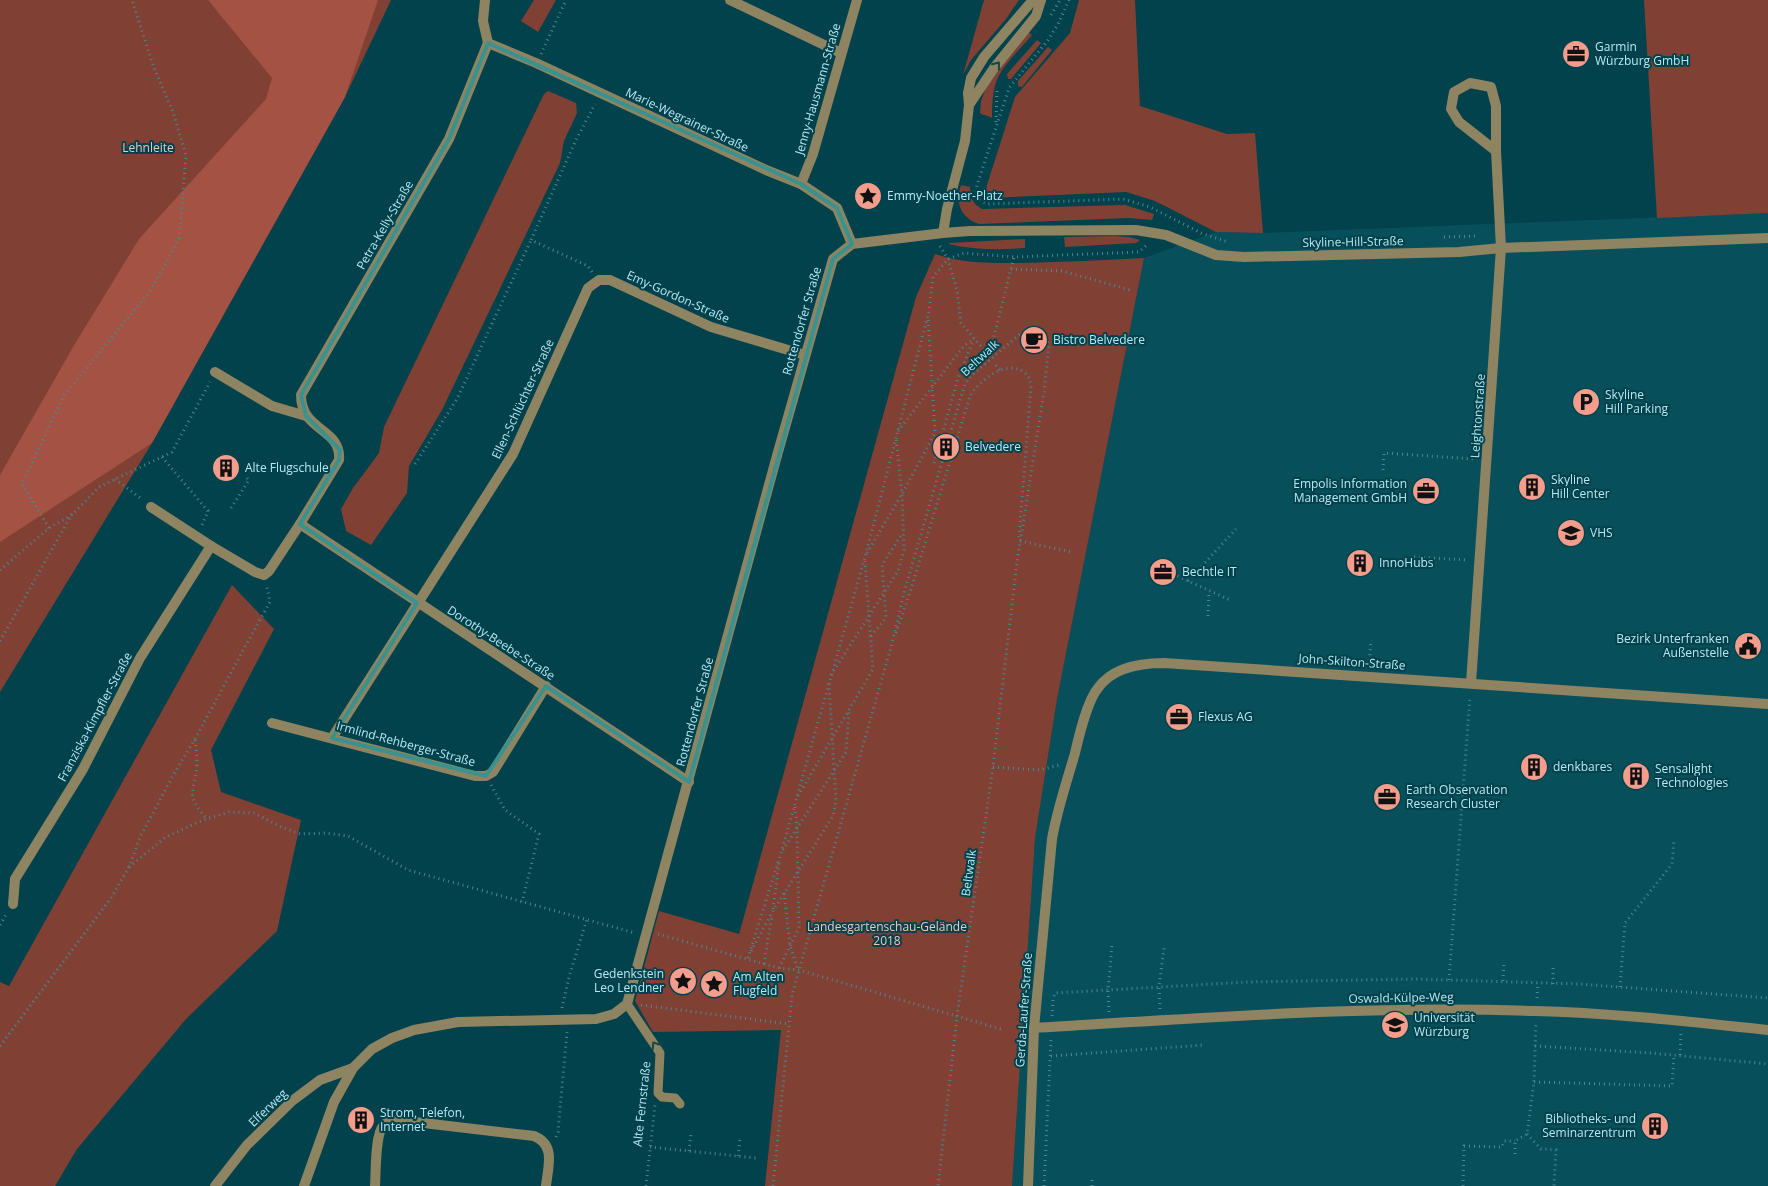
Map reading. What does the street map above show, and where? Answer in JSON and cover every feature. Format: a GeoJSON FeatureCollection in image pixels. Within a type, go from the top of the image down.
{"type":"FeatureCollection","features":[{"type":"Feature","properties":{"kind":"street"},"geometry":{"type":"LineString","coordinates":[[485,0],[483,21],[488,43]]}},
{"type":"Feature","properties":{"kind":"street"},"geometry":{"type":"LineString","coordinates":[[730,0],[842,52]]}},
{"type":"Feature","properties":{"kind":"street","name":"Jenny-Hausmann-Straße"},"geometry":{"type":"LineString","coordinates":[[801,184],[813,154],[857,0]]}},
{"type":"Feature","properties":{"kind":"street"},"geometry":{"type":"LineString","coordinates":[[852,244],[942,233],[965,141],[969,105],[968,92],[971,78],[984,57],[1033,0]]}},
{"type":"Feature","properties":{"kind":"street"},"geometry":{"type":"LineString","coordinates":[[969,105],[994,68],[1036,16],[1041,0]]}},
{"type":"Feature","properties":{"kind":"street","name":"Marie-Wegrainer-Straße"},"geometry":{"type":"LineString","coordinates":[[488,43],[536,63],[766,170],[801,184],[837,208],[852,244]]}},
{"type":"Feature","properties":{"kind":"street","name":"Petra-Kelly-Straße"},"geometry":{"type":"LineString","coordinates":[[306,416],[301,403],[301,395],[449,139],[488,43]]}},
{"type":"Feature","properties":{"kind":"street","name":"Leightonstraße"},"geometry":{"type":"LineString","coordinates":[[1471,683],[1501,236],[1496,151],[1496,106],[1491,87],[1470,83],[1454,92],[1451,109],[1459,122],[1496,151]]}},
{"type":"Feature","properties":{"kind":"street","name":"Skyline-Hill-Straße"},"geometry":{"type":"LineString","coordinates":[[942,233],[970,231],[1136,230],[1166,235],[1216,255],[1244,257],[1459,252],[1501,248],[1768,238]]}},
{"type":"Feature","properties":{"kind":"street","name":"Rottendorfer Straße"},"geometry":{"type":"LineString","coordinates":[[627,1004],[833,259],[852,244]]}},
{"type":"Feature","properties":{"kind":"street","name":"Emy-Gordon-Straße"},"geometry":{"type":"LineString","coordinates":[[599,280],[610,280],[711,327],[805,356]]}},
{"type":"Feature","properties":{"kind":"street","name":"Ellen-Schlüchter-Straße"},"geometry":{"type":"LineString","coordinates":[[332,738],[513,454],[588,288],[599,280]]}},
{"type":"Feature","properties":{"kind":"street"},"geometry":{"type":"LineString","coordinates":[[151,507],[211,546],[255,572],[264,575],[269,571],[300,524],[339,460],[340,450],[337,443],[306,416],[272,406],[216,372]]}},
{"type":"Feature","properties":{"kind":"street","name":"Dorothy-Beebe-Straße"},"geometry":{"type":"LineString","coordinates":[[300,524],[688,782]]}},
{"type":"Feature","properties":{"kind":"street","name":"Franziska-Kimpfler-Straße"},"geometry":{"type":"LineString","coordinates":[[13,904],[15,879],[83,769],[140,658],[211,546]]}},
{"type":"Feature","properties":{"kind":"street","name":"John-Skilton-Straße"},"geometry":{"type":"LineString","coordinates":[[1052,836],[1084,718],[1097,688],[1112,675],[1129,666],[1150,663],[1768,704]]}},
{"type":"Feature","properties":{"kind":"street","name":"Irmlind-Rehberger-Straße"},"geometry":{"type":"LineString","coordinates":[[272,722],[475,776],[486,776],[492,772],[546,686]]}},
{"type":"Feature","properties":{"kind":"street","name":"Gerda-Laufer-Straße"},"geometry":{"type":"LineString","coordinates":[[1028,1186],[1034,1028],[1052,836]]}},
{"type":"Feature","properties":{"kind":"street"},"geometry":{"type":"LineString","coordinates":[[304,1186],[334,1102],[353,1068],[372,1049],[392,1038],[414,1030],[458,1022],[596,1020],[614,1014],[627,1004]]}},
{"type":"Feature","properties":{"kind":"street","name":"Oswald-Külpe-Weg"},"geometry":{"type":"LineString","coordinates":[[1034,1028],[1341,1011],[1454,1010],[1537,1011],[1768,1030]]}},
{"type":"Feature","properties":{"kind":"street","name":"Elferweg"},"geometry":{"type":"LineString","coordinates":[[215,1186],[248,1145],[292,1101],[320,1080],[353,1068]]}},
{"type":"Feature","properties":{"kind":"street"},"geometry":{"type":"LineString","coordinates":[[375,1186],[379,1132],[390,1121],[398,1120],[534,1136],[541,1139],[546,1143],[549,1151],[546,1186]]}},
{"type":"Feature","properties":{"kind":"lane","name":"Alte Fernstraße"},"geometry":{"type":"LineString","coordinates":[[627,1004],[660,1053],[658,1092]]}},
{"type":"Feature","properties":{"kind":"lane"},"geometry":{"type":"LineString","coordinates":[[658,1092],[662,1096],[675,1098],[680,1104]]}},
{"type":"Feature","properties":{"kind":"path"},"geometry":{"type":"LineString","coordinates":[[49,528],[22,484],[64,395],[151,290],[179,239],[186,156],[173,112],[154,68],[132,0]]}},
{"type":"Feature","properties":{"kind":"path"},"geometry":{"type":"LineString","coordinates":[[536,63],[566,0]]}},
{"type":"Feature","properties":{"kind":"path"},"geometry":{"type":"LineString","coordinates":[[1047,20],[1060,0]]}},
{"type":"Feature","properties":{"kind":"path"},"geometry":{"type":"LineString","coordinates":[[1069,0],[1048,40],[1009,88],[977,185],[976,194],[980,200],[987,204],[1124,199],[1150,207],[1201,233],[1230,242]]}},
{"type":"Feature","properties":{"kind":"path"},"geometry":{"type":"LineString","coordinates":[[996,125],[996,93],[999,83]]}},
{"type":"Feature","properties":{"kind":"path"},"geometry":{"type":"LineString","coordinates":[[415,464],[457,399],[576,140],[601,93]]}},
{"type":"Feature","properties":{"kind":"path"},"geometry":{"type":"LineString","coordinates":[[748,958],[781,853],[829,678],[865,557],[928,314],[933,277],[948,259],[964,253],[1014,257],[1094,252],[1139,252],[1150,243],[1153,232]]}},
{"type":"Feature","properties":{"kind":"path"},"geometry":{"type":"LineString","coordinates":[[1439,238],[1501,236]]}},
{"type":"Feature","properties":{"kind":"path"},"geometry":{"type":"LineString","coordinates":[[531,240],[588,266],[599,280]]}},
{"type":"Feature","properties":{"kind":"path"},"geometry":{"type":"LineString","coordinates":[[948,259],[957,290],[961,323],[989,356],[1014,257]]}},
{"type":"Feature","properties":{"kind":"path"},"geometry":{"type":"LineString","coordinates":[[1011,269],[1062,271],[1130,290]]}},
{"type":"Feature","properties":{"kind":"path"},"geometry":{"type":"LineString","coordinates":[[779,968],[799,928],[795,802],[873,669],[865,557],[935,434],[928,314]]}},
{"type":"Feature","properties":{"kind":"path","name":"Beltwalk"},"geometry":{"type":"LineString","coordinates":[[773,1186],[792,995],[891,647],[905,589],[965,384],[1018,335],[1034,330],[1043,334],[1049,344],[1042,409],[1016,562]]}},
{"type":"Feature","properties":{"kind":"path"},"geometry":{"type":"LineString","coordinates":[[748,958],[773,911],[833,816],[836,802],[829,678],[898,571],[904,550],[902,494],[896,434],[963,347],[974,338]]}},
{"type":"Feature","properties":{"kind":"path"},"geometry":{"type":"LineString","coordinates":[[934,463],[958,378],[974,338]]}},
{"type":"Feature","properties":{"kind":"path"},"geometry":{"type":"LineString","coordinates":[[996,366],[1000,371]]}},
{"type":"Feature","properties":{"kind":"path","name":"Beltwalk"},"geometry":{"type":"LineString","coordinates":[[891,647],[912,589],[970,396],[979,385],[1000,371],[1010,367],[1018,368],[1028,375],[1030,379],[1030,398],[1016,562],[993,767],[957,1016],[938,1186]]}},
{"type":"Feature","properties":{"kind":"path"},"geometry":{"type":"LineString","coordinates":[[0,641],[73,514],[99,487],[172,452],[216,372]]}},
{"type":"Feature","properties":{"kind":"path"},"geometry":{"type":"LineString","coordinates":[[1383,470],[1384,454],[1487,460]]}},
{"type":"Feature","properties":{"kind":"path"},"geometry":{"type":"LineString","coordinates":[[162,457],[208,511],[198,538]]}},
{"type":"Feature","properties":{"kind":"path"},"geometry":{"type":"LineString","coordinates":[[231,508],[249,480],[247,478]]}},
{"type":"Feature","properties":{"kind":"path"},"geometry":{"type":"LineString","coordinates":[[115,479],[151,507]]}},
{"type":"Feature","properties":{"kind":"path"},"geometry":{"type":"LineString","coordinates":[[0,570],[49,528],[73,514]]}},
{"type":"Feature","properties":{"kind":"path"},"geometry":{"type":"LineString","coordinates":[[1188,581],[1236,529]]}},
{"type":"Feature","properties":{"kind":"path"},"geometry":{"type":"LineString","coordinates":[[871,637],[886,618],[882,566],[903,534]]}},
{"type":"Feature","properties":{"kind":"path"},"geometry":{"type":"LineString","coordinates":[[1020,541],[1072,552]]}},
{"type":"Feature","properties":{"kind":"path"},"geometry":{"type":"LineString","coordinates":[[1414,557],[1480,561]]}},
{"type":"Feature","properties":{"kind":"path"},"geometry":{"type":"LineString","coordinates":[[1173,574],[1232,601]]}},
{"type":"Feature","properties":{"kind":"path"},"geometry":{"type":"LineString","coordinates":[[0,1046],[111,898],[129,867],[140,837],[270,602],[264,575]]}},
{"type":"Feature","properties":{"kind":"path"},"geometry":{"type":"LineString","coordinates":[[1208,616],[1209,591]]}},
{"type":"Feature","properties":{"kind":"path"},"geometry":{"type":"LineString","coordinates":[[1368,676],[1371,640]]}},
{"type":"Feature","properties":{"kind":"path"},"geometry":{"type":"LineString","coordinates":[[1449,980],[1471,683]]}},
{"type":"Feature","properties":{"kind":"path"},"geometry":{"type":"LineString","coordinates":[[764,964],[781,853],[846,752],[848,711]]}},
{"type":"Feature","properties":{"kind":"path"},"geometry":{"type":"LineString","coordinates":[[195,739],[196,765],[191,791],[196,807],[207,818]]}},
{"type":"Feature","properties":{"kind":"path"},"geometry":{"type":"LineString","coordinates":[[993,767],[1040,770]]}},
{"type":"Feature","properties":{"kind":"path"},"geometry":{"type":"LineString","coordinates":[[486,776],[505,810],[539,834],[522,902]]}},
{"type":"Feature","properties":{"kind":"path"},"geometry":{"type":"LineString","coordinates":[[129,867],[166,836],[207,818],[229,812],[254,813],[300,834],[326,833],[348,836],[408,870],[587,920],[748,958],[779,968],[799,970],[1004,1030]]}},
{"type":"Feature","properties":{"kind":"path"},"geometry":{"type":"LineString","coordinates":[[1620,987],[1625,923],[1672,864],[1674,840]]}},
{"type":"Feature","properties":{"kind":"path"},"geometry":{"type":"LineString","coordinates":[[784,893],[790,946],[799,970]]}},
{"type":"Feature","properties":{"kind":"path"},"geometry":{"type":"LineString","coordinates":[[549,1151],[558,1132],[565,1020],[562,1009],[569,977],[587,920]]}},
{"type":"Feature","properties":{"kind":"path"},"geometry":{"type":"LineString","coordinates":[[1110,1024],[1108,990],[1112,946]]}},
{"type":"Feature","properties":{"kind":"path"},"geometry":{"type":"LineString","coordinates":[[1160,1021],[1159,987],[1164,948]]}},
{"type":"Feature","properties":{"kind":"path"},"geometry":{"type":"LineString","coordinates":[[1503,981],[1504,962]]}},
{"type":"Feature","properties":{"kind":"path"},"geometry":{"type":"LineString","coordinates":[[1553,984],[1554,964]]}},
{"type":"Feature","properties":{"kind":"path"},"geometry":{"type":"LineString","coordinates":[[1044,1186],[1051,1027],[1055,993],[1248,982],[1382,979],[1503,981],[1620,987],[1768,998]]}},
{"type":"Feature","properties":{"kind":"path"},"geometry":{"type":"LineString","coordinates":[[1538,983],[1534,1082],[1528,1134],[1541,1149],[1556,1150],[1554,1186]]}},
{"type":"Feature","properties":{"kind":"path"},"geometry":{"type":"LineString","coordinates":[[627,1004],[790,1024]]}},
{"type":"Feature","properties":{"kind":"path"},"geometry":{"type":"LineString","coordinates":[[1680,1055],[1682,1030]]}},
{"type":"Feature","properties":{"kind":"path"},"geometry":{"type":"LineString","coordinates":[[1051,1056],[1204,1046]]}},
{"type":"Feature","properties":{"kind":"path"},"geometry":{"type":"LineString","coordinates":[[1535,1046],[1680,1055],[1768,1064]]}},
{"type":"Feature","properties":{"kind":"path"},"geometry":{"type":"LineString","coordinates":[[1534,1082],[1672,1086],[1674,1055]]}},
{"type":"Feature","properties":{"kind":"path","name":"Alte Fernstraße"},"geometry":{"type":"LineString","coordinates":[[646,1186],[654,1105],[658,1092]]}},
{"type":"Feature","properties":{"kind":"path"},"geometry":{"type":"LineString","coordinates":[[688,1151],[690,1134]]}},
{"type":"Feature","properties":{"kind":"path"},"geometry":{"type":"LineString","coordinates":[[1463,1186],[1464,1146],[1502,1147],[1504,1141],[1516,1141],[1528,1134]]}},
{"type":"Feature","properties":{"kind":"path"},"geometry":{"type":"LineString","coordinates":[[738,1156],[740,1139]]}},
{"type":"Feature","properties":{"kind":"path"},"geometry":{"type":"LineString","coordinates":[[1515,1154],[1516,1141]]}},
{"type":"Feature","properties":{"kind":"path"},"geometry":{"type":"LineString","coordinates":[[650,1147],[756,1158]]}},
{"type":"Feature","properties":{"kind":"path"},"geometry":{"type":"LineString","coordinates":[[1092,1177],[1092,1186]]}},
{"type":"Feature","properties":{"kind":"highlighted area"},"geometry":{"type":"Polygon","coordinates":[[[488,43],[801,184],[837,208],[852,244],[833,259],[689,782],[546,686],[486,776],[332,738],[417,603],[300,524],[339,460],[340,450],[306,416],[301,395],[449,139],[488,43]]]}},
{"type":"Feature","properties":{"kind":"shaded area"},"geometry":{"type":"Polygon","coordinates":[[[208,0],[378,0],[345,97],[152,443],[0,542],[0,475],[73,347],[139,239],[266,99],[272,78],[208,0]]]}},
{"type":"Feature","properties":{"kind":"shaded area"},"geometry":{"type":"Polygon","coordinates":[[[1768,213],[1768,1186],[1012,1186],[1035,838],[1057,699],[1144,258],[1216,232],[1263,233],[1768,213]]]}},
{"type":"Feature","properties":{"kind":"green space","name":"Lehnleite"},"geometry":{"type":"Polygon","coordinates":[[[0,0],[391,0],[345,97],[152,443],[0,692],[0,0]]]}},
{"type":"Feature","properties":{"kind":"green space"},"geometry":{"type":"Polygon","coordinates":[[[534,0],[556,0],[538,32],[521,21],[534,0]]]}},
{"type":"Feature","properties":{"kind":"green space"},"geometry":{"type":"Polygon","coordinates":[[[984,0],[1019,0],[1006,19],[971,60],[963,75],[984,0]]]}},
{"type":"Feature","properties":{"kind":"green space"},"geometry":{"type":"Polygon","coordinates":[[[1079,0],[1135,0],[1140,106],[1227,134],[1255,133],[1263,233],[1216,232],[1155,201],[1126,192],[989,198],[985,196],[1015,97],[1070,33],[1079,0]]]}},
{"type":"Feature","properties":{"kind":"green space"},"geometry":{"type":"Polygon","coordinates":[[[1644,0],[1768,0],[1768,213],[1657,218],[1644,0]]]}},
{"type":"Feature","properties":{"kind":"green space"},"geometry":{"type":"Polygon","coordinates":[[[1028,32],[1032,35],[1009,61],[996,82],[992,118],[980,113],[981,101],[988,82],[1028,32]]]}},
{"type":"Feature","properties":{"kind":"green space"},"geometry":{"type":"Polygon","coordinates":[[[1037,40],[1041,43],[1011,79],[1008,79],[1007,74],[1037,40]]]}},
{"type":"Feature","properties":{"kind":"green space"},"geometry":{"type":"Polygon","coordinates":[[[1048,47],[1052,50],[1022,87],[1018,86],[1018,81],[1048,47]]]}},
{"type":"Feature","properties":{"kind":"green space"},"geometry":{"type":"Polygon","coordinates":[[[548,91],[576,103],[577,113],[564,141],[560,163],[442,410],[409,466],[407,493],[371,545],[346,531],[341,509],[353,488],[379,453],[384,427],[544,94],[548,91]]]}},
{"type":"Feature","properties":{"kind":"green space"},"geometry":{"type":"Polygon","coordinates":[[[961,185],[970,187],[973,200],[982,209],[1125,205],[1154,214],[1152,220],[1129,218],[979,224],[963,214],[959,203],[961,185]]]}},
{"type":"Feature","properties":{"kind":"green space"},"geometry":{"type":"Polygon","coordinates":[[[1114,236],[1140,240],[1136,243],[1065,247],[1064,237],[1114,236]]]}},
{"type":"Feature","properties":{"kind":"green space"},"geometry":{"type":"Polygon","coordinates":[[[1025,239],[1025,248],[1015,249],[977,248],[949,244],[950,243],[1025,239]]]}},
{"type":"Feature","properties":{"kind":"green space","name":"Landesgartenschau-Gelände 2018"},"geometry":{"type":"Polygon","coordinates":[[[935,254],[957,260],[990,263],[1038,263],[1144,258],[1057,699],[1035,838],[1012,1186],[765,1186],[781,1030],[653,1032],[635,1001],[659,911],[739,934],[916,297],[935,254]]]}},
{"type":"Feature","properties":{"kind":"green space"},"geometry":{"type":"Polygon","coordinates":[[[232,585],[274,629],[211,750],[221,792],[301,820],[277,931],[186,1019],[77,1149],[55,1186],[0,1186],[0,982],[9,986],[232,585]]]}},
{"type":"Feature","properties":{"kind":"place","name":"Garmin Würzburg GmbH"},"geometry":{"type":"Point","coordinates":[1576,54]}},
{"type":"Feature","properties":{"kind":"place","name":"Emmy-Noether-Platz"},"geometry":{"type":"Point","coordinates":[868,196]}},
{"type":"Feature","properties":{"kind":"place","name":"Bistro Belvedere"},"geometry":{"type":"Point","coordinates":[1034,340]}},
{"type":"Feature","properties":{"kind":"place","name":"Skyline Hill Parking"},"geometry":{"type":"Point","coordinates":[1586,402]}},
{"type":"Feature","properties":{"kind":"place","name":"Belvedere"},"geometry":{"type":"Point","coordinates":[946,447]}},
{"type":"Feature","properties":{"kind":"place","name":"Alte Flugschule"},"geometry":{"type":"Point","coordinates":[226,468]}},
{"type":"Feature","properties":{"kind":"place","name":"Skyline Hill Center"},"geometry":{"type":"Point","coordinates":[1532,487]}},
{"type":"Feature","properties":{"kind":"place","name":"Empolis Information Management GmbH"},"geometry":{"type":"Point","coordinates":[1426,491]}},
{"type":"Feature","properties":{"kind":"place","name":"VHS"},"geometry":{"type":"Point","coordinates":[1571,533]}},
{"type":"Feature","properties":{"kind":"place","name":"InnoHubs"},"geometry":{"type":"Point","coordinates":[1360,563]}},
{"type":"Feature","properties":{"kind":"place","name":"Bechtle IT"},"geometry":{"type":"Point","coordinates":[1163,572]}},
{"type":"Feature","properties":{"kind":"place","name":"Bezirk Unterfranken Außenstelle"},"geometry":{"type":"Point","coordinates":[1748,646]}},
{"type":"Feature","properties":{"kind":"place","name":"Flexus AG"},"geometry":{"type":"Point","coordinates":[1179,717]}},
{"type":"Feature","properties":{"kind":"place","name":"denkbares"},"geometry":{"type":"Point","coordinates":[1534,767]}},
{"type":"Feature","properties":{"kind":"place","name":"Sensalight Technologies"},"geometry":{"type":"Point","coordinates":[1636,776]}},
{"type":"Feature","properties":{"kind":"place","name":"Earth Observation Research Cluster"},"geometry":{"type":"Point","coordinates":[1387,797]}},
{"type":"Feature","properties":{"kind":"place","name":"Gedenkstein Leo Lendner"},"geometry":{"type":"Point","coordinates":[683,981]}},
{"type":"Feature","properties":{"kind":"place","name":"Am Alten Flugfeld"},"geometry":{"type":"Point","coordinates":[714,984]}},
{"type":"Feature","properties":{"kind":"place","name":"Universität Würzburg"},"geometry":{"type":"Point","coordinates":[1395,1025]}},
{"type":"Feature","properties":{"kind":"place","name":"Strom, Telefon, Internet"},"geometry":{"type":"Point","coordinates":[361,1120]}},
{"type":"Feature","properties":{"kind":"place","name":"Bibliotheks- und Seminarzentrum"},"geometry":{"type":"Point","coordinates":[1655,1126]}}]}
